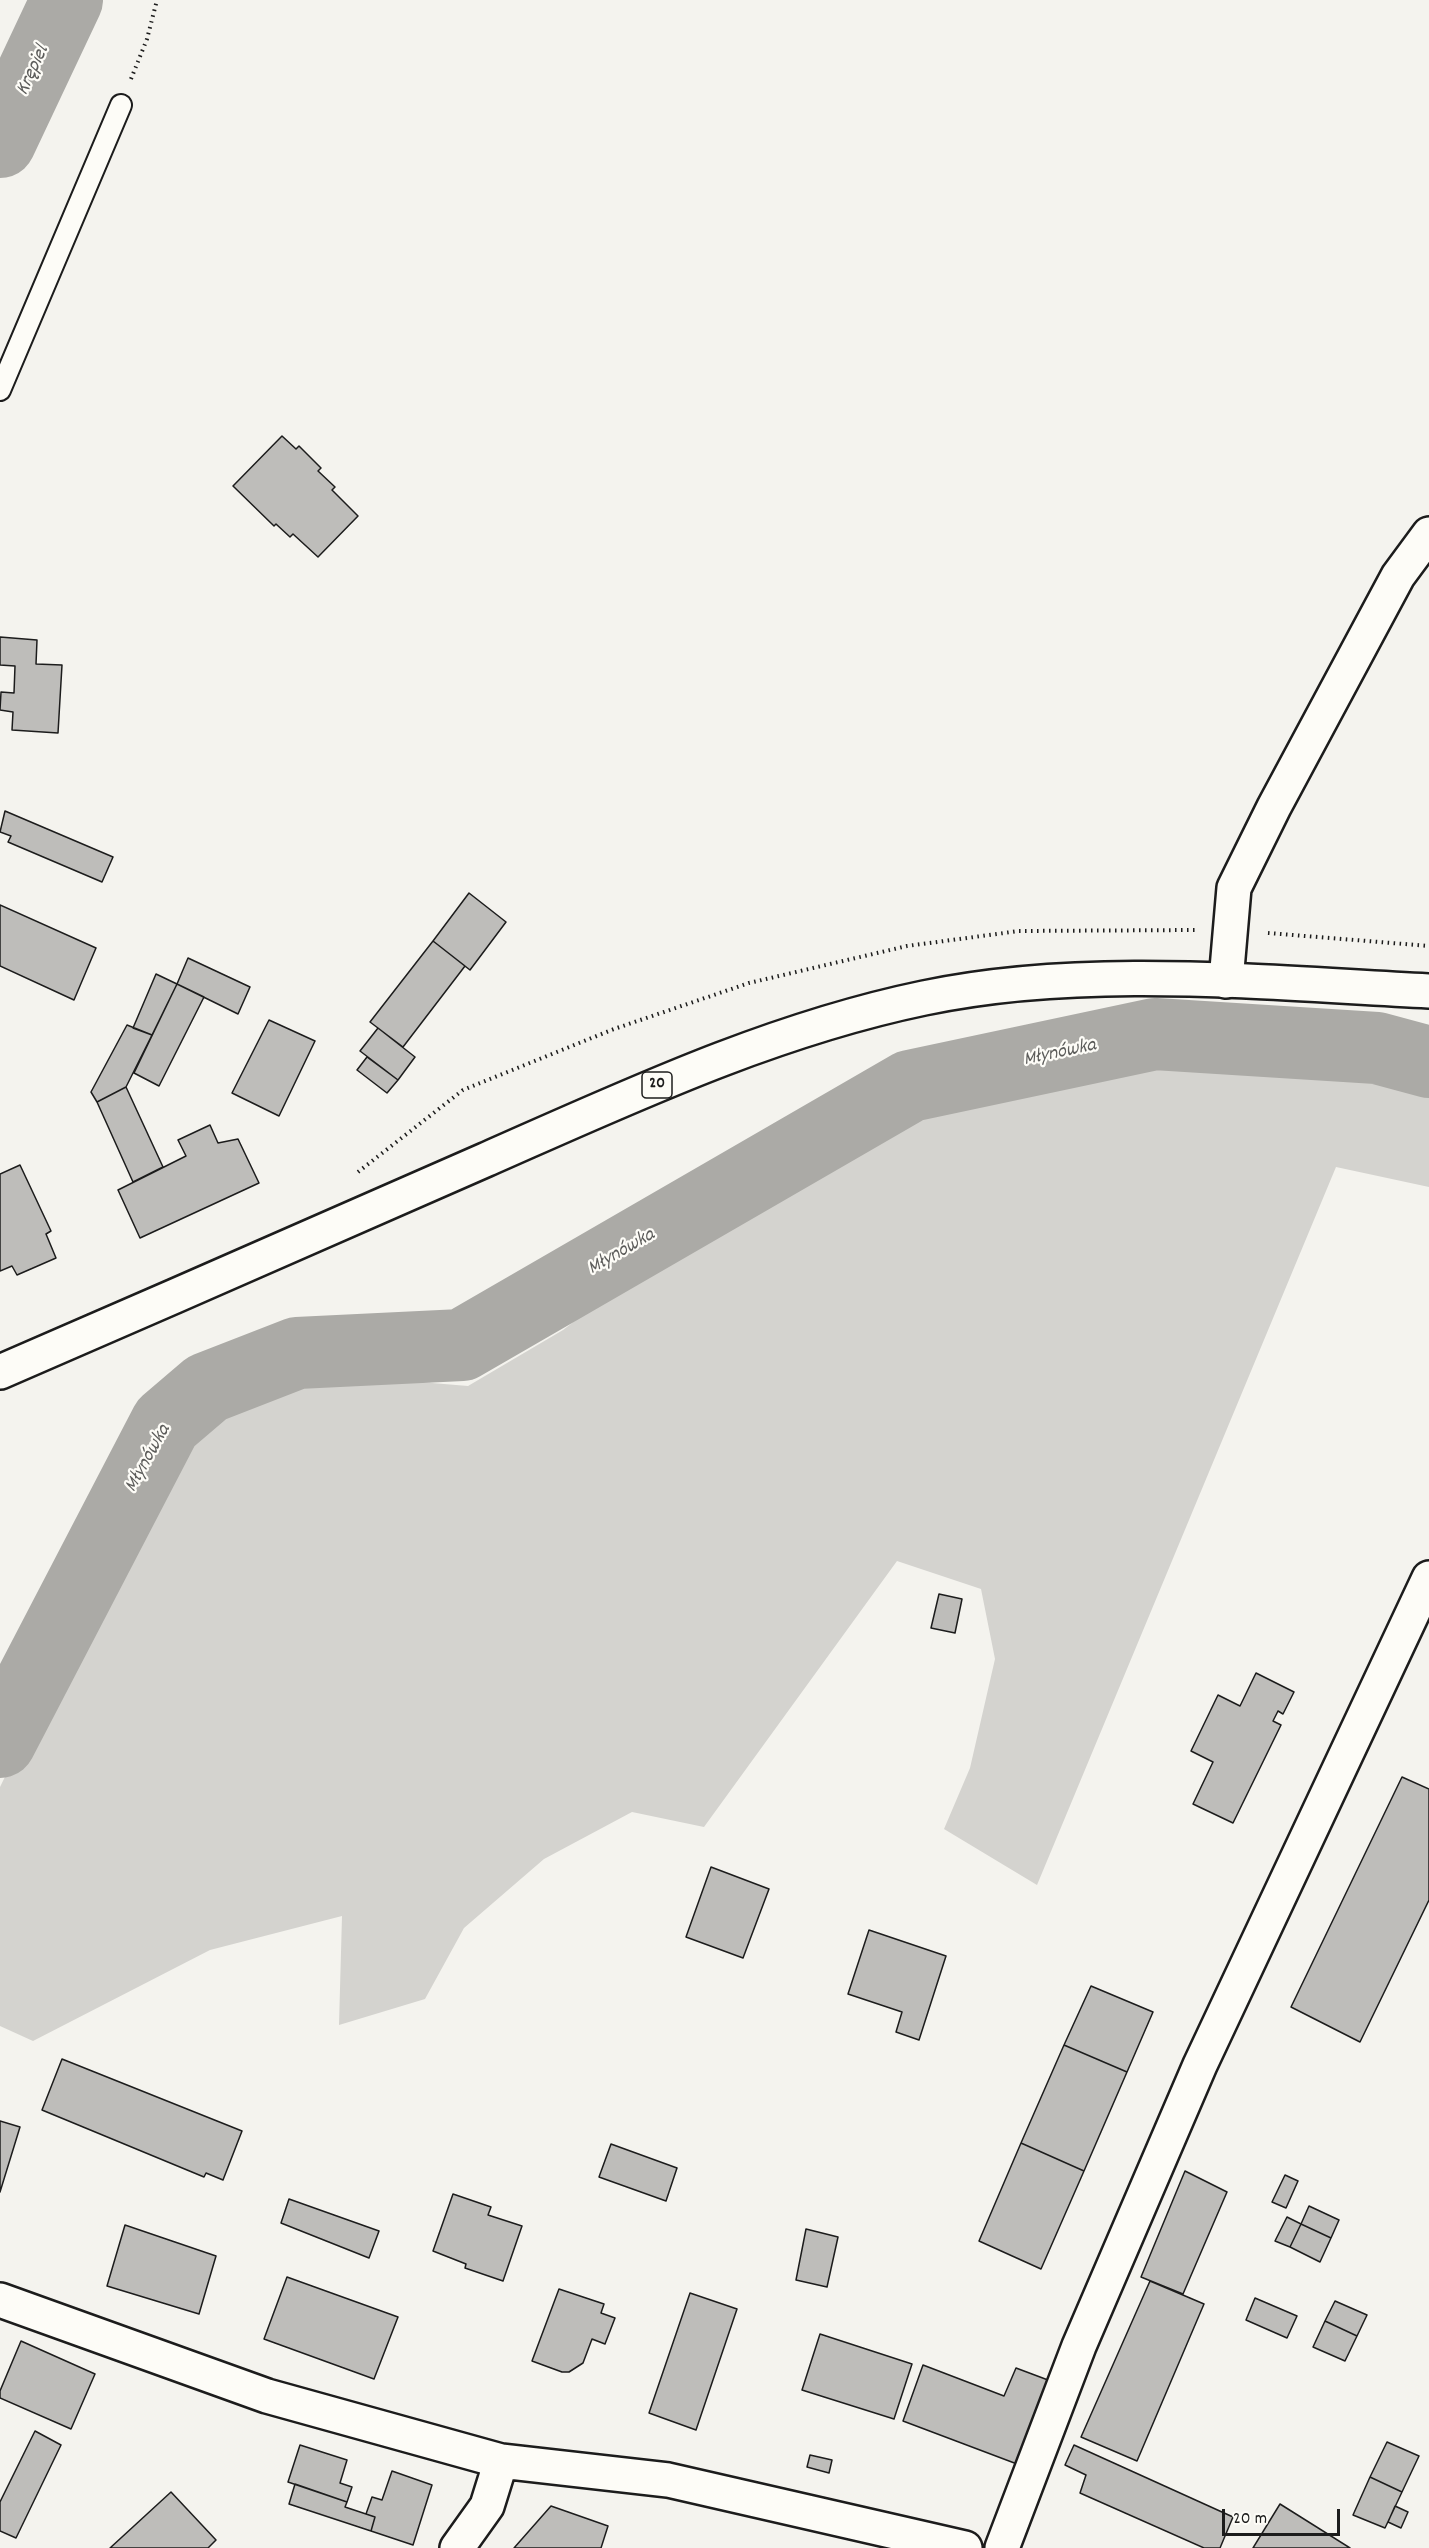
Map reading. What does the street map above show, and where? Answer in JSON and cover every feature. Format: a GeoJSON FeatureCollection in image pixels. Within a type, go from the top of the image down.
{"type":"FeatureCollection","features":[{"type":"Feature","properties":{"kind":"street"},"geometry":{"type":"LineString","coordinates":[[1226,981],[1234,888],[1274,807],[1398,576],[1429,534]]}},
{"type":"Feature","properties":{"kind":"street","name":"20"},"geometry":{"type":"LineString","coordinates":[[0,1372],[593,1112],[744,1049],[806,1029],[925,998],[994,987],[1085,980],[1226,981],[1429,991]]}},
{"type":"Feature","properties":{"kind":"street"},"geometry":{"type":"LineString","coordinates":[[1002,2548],[1079,2346],[1200,2065],[1429,1578]]}},
{"type":"Feature","properties":{"kind":"street"},"geometry":{"type":"LineString","coordinates":[[0,2300],[267,2396],[501,2461],[668,2480],[965,2548]]}},
{"type":"Feature","properties":{"kind":"street"},"geometry":{"type":"LineString","coordinates":[[457,2548],[487,2506],[501,2461]]}},
{"type":"Feature","properties":{"kind":"lane"},"geometry":{"type":"LineString","coordinates":[[0,390],[121,105]]}},
{"type":"Feature","properties":{"kind":"path"},"geometry":{"type":"LineString","coordinates":[[121,105],[147,39],[157,0]]}},
{"type":"Feature","properties":{"kind":"shaded area"},"geometry":{"type":"Polygon","coordinates":[[[1198,1043],[1398,1071],[1429,1078],[1429,1187],[1336,1167],[1037,1885],[944,1829],[970,1768],[995,1659],[981,1589],[897,1561],[704,1827],[632,1812],[544,1859],[464,1928],[425,1999],[339,2025],[342,1916],[210,1950],[33,2041],[0,2026],[0,1787],[176,1427],[211,1394],[276,1370],[468,1386],[563,1330],[765,1175],[830,1150],[922,1101],[1154,1047],[1198,1043]]]}},
{"type":"Feature","properties":{"kind":"building"},"geometry":{"type":"Polygon","coordinates":[[[282,436],[296,449],[299,446],[321,468],[318,471],[335,487],[332,490],[358,516],[318,557],[293,534],[290,537],[276,524],[274,526],[233,486],[282,436]]]}},
{"type":"Feature","properties":{"kind":"building"},"geometry":{"type":"Polygon","coordinates":[[[0,637],[37,640],[36,664],[62,665],[58,733],[12,730],[13,712],[0,710],[1,692],[14,693],[15,666],[0,665],[0,637]]]}},
{"type":"Feature","properties":{"kind":"building"},"geometry":{"type":"Polygon","coordinates":[[[5,811],[113,857],[102,882],[8,842],[11,836],[0,832],[5,811]]]}},
{"type":"Feature","properties":{"kind":"building"},"geometry":{"type":"Polygon","coordinates":[[[469,893],[506,922],[470,970],[433,941],[469,893]]]}},
{"type":"Feature","properties":{"kind":"building"},"geometry":{"type":"Polygon","coordinates":[[[0,905],[96,948],[74,1000],[0,966],[0,905]]]}},
{"type":"Feature","properties":{"kind":"building"},"geometry":{"type":"Polygon","coordinates":[[[433,941],[465,966],[403,1047],[370,1022],[433,941]]]}},
{"type":"Feature","properties":{"kind":"building"},"geometry":{"type":"Polygon","coordinates":[[[188,958],[250,987],[238,1014],[177,984],[188,958]]]}},
{"type":"Feature","properties":{"kind":"building"},"geometry":{"type":"Polygon","coordinates":[[[156,974],[177,984],[152,1035],[133,1028],[156,974]]]}},
{"type":"Feature","properties":{"kind":"building"},"geometry":{"type":"Polygon","coordinates":[[[177,984],[204,997],[159,1086],[134,1073],[177,984]]]}},
{"type":"Feature","properties":{"kind":"building"},"geometry":{"type":"Polygon","coordinates":[[[269,1020],[315,1041],[279,1116],[232,1093],[269,1020]]]}},
{"type":"Feature","properties":{"kind":"building"},"geometry":{"type":"Polygon","coordinates":[[[127,1025],[152,1035],[126,1087],[97,1102],[91,1092],[127,1025]]]}},
{"type":"Feature","properties":{"kind":"building"},"geometry":{"type":"Polygon","coordinates":[[[378,1028],[415,1057],[398,1080],[360,1051],[378,1028]]]}},
{"type":"Feature","properties":{"kind":"building"},"geometry":{"type":"Polygon","coordinates":[[[367,1057],[398,1080],[387,1093],[357,1070],[367,1057]]]}},
{"type":"Feature","properties":{"kind":"building"},"geometry":{"type":"Polygon","coordinates":[[[126,1087],[163,1167],[133,1182],[97,1102],[126,1087]]]}},
{"type":"Feature","properties":{"kind":"building"},"geometry":{"type":"Polygon","coordinates":[[[210,1125],[218,1143],[238,1139],[259,1183],[140,1238],[118,1190],[186,1156],[178,1140],[210,1125]]]}},
{"type":"Feature","properties":{"kind":"building"},"geometry":{"type":"Polygon","coordinates":[[[20,1165],[51,1231],[46,1234],[56,1258],[17,1275],[12,1266],[0,1271],[0,1174],[20,1165]]]}},
{"type":"Feature","properties":{"kind":"building"},"geometry":{"type":"Polygon","coordinates":[[[939,1594],[962,1599],[955,1633],[931,1628],[939,1594]]]}},
{"type":"Feature","properties":{"kind":"building"},"geometry":{"type":"Polygon","coordinates":[[[1256,1673],[1294,1692],[1283,1714],[1278,1711],[1273,1721],[1281,1725],[1233,1823],[1193,1804],[1213,1762],[1191,1751],[1218,1695],[1240,1706],[1256,1673]]]}},
{"type":"Feature","properties":{"kind":"building"},"geometry":{"type":"Polygon","coordinates":[[[1402,1777],[1429,1789],[1429,1900],[1360,2042],[1291,2007],[1402,1777]]]}},
{"type":"Feature","properties":{"kind":"building"},"geometry":{"type":"Polygon","coordinates":[[[711,1867],[769,1889],[743,1958],[686,1937],[711,1867]]]}},
{"type":"Feature","properties":{"kind":"building"},"geometry":{"type":"Polygon","coordinates":[[[869,1930],[946,1956],[919,2040],[896,2032],[902,2012],[848,1994],[869,1930]]]}},
{"type":"Feature","properties":{"kind":"building"},"geometry":{"type":"Polygon","coordinates":[[[1091,1986],[1153,2012],[1127,2072],[1064,2045],[1091,1986]]]}},
{"type":"Feature","properties":{"kind":"building"},"geometry":{"type":"Polygon","coordinates":[[[1064,2045],[1127,2072],[1084,2171],[1021,2143],[1064,2045]]]}},
{"type":"Feature","properties":{"kind":"building"},"geometry":{"type":"Polygon","coordinates":[[[62,2059],[242,2131],[223,2180],[206,2173],[204,2177],[42,2110],[62,2059]]]}},
{"type":"Feature","properties":{"kind":"building"},"geometry":{"type":"Polygon","coordinates":[[[0,2121],[20,2127],[0,2192],[0,2121]]]}},
{"type":"Feature","properties":{"kind":"building"},"geometry":{"type":"Polygon","coordinates":[[[1021,2143],[1084,2171],[1041,2269],[979,2241],[1021,2143]]]}},
{"type":"Feature","properties":{"kind":"building"},"geometry":{"type":"Polygon","coordinates":[[[611,2144],[677,2168],[666,2201],[599,2177],[611,2144]]]}},
{"type":"Feature","properties":{"kind":"building"},"geometry":{"type":"Polygon","coordinates":[[[1185,2171],[1227,2192],[1183,2294],[1141,2277],[1185,2171]]]}},
{"type":"Feature","properties":{"kind":"building"},"geometry":{"type":"Polygon","coordinates":[[[1285,2175],[1298,2181],[1286,2208],[1272,2202],[1285,2175]]]}},
{"type":"Feature","properties":{"kind":"building"},"geometry":{"type":"Polygon","coordinates":[[[453,2194],[491,2207],[488,2215],[522,2226],[503,2281],[465,2268],[466,2264],[433,2251],[453,2194]]]}},
{"type":"Feature","properties":{"kind":"building"},"geometry":{"type":"Polygon","coordinates":[[[289,2199],[379,2231],[369,2258],[281,2223],[289,2199]]]}},
{"type":"Feature","properties":{"kind":"building"},"geometry":{"type":"Polygon","coordinates":[[[1309,2206],[1339,2220],[1331,2238],[1301,2224],[1309,2206]]]}},
{"type":"Feature","properties":{"kind":"building"},"geometry":{"type":"Polygon","coordinates":[[[1287,2217],[1301,2224],[1290,2247],[1275,2241],[1287,2217]]]}},
{"type":"Feature","properties":{"kind":"building"},"geometry":{"type":"Polygon","coordinates":[[[1301,2224],[1331,2238],[1320,2262],[1290,2247],[1301,2224]]]}},
{"type":"Feature","properties":{"kind":"building"},"geometry":{"type":"Polygon","coordinates":[[[125,2225],[216,2256],[199,2314],[107,2286],[125,2225]]]}},
{"type":"Feature","properties":{"kind":"building"},"geometry":{"type":"Polygon","coordinates":[[[806,2229],[838,2237],[827,2287],[796,2280],[806,2229]]]}},
{"type":"Feature","properties":{"kind":"building"},"geometry":{"type":"Polygon","coordinates":[[[287,2277],[398,2317],[374,2379],[264,2339],[287,2277]]]}},
{"type":"Feature","properties":{"kind":"building"},"geometry":{"type":"Polygon","coordinates":[[[1150,2281],[1204,2304],[1137,2461],[1081,2437],[1150,2281]]]}},
{"type":"Feature","properties":{"kind":"building"},"geometry":{"type":"Polygon","coordinates":[[[559,2289],[604,2304],[601,2313],[615,2318],[605,2344],[592,2339],[583,2363],[569,2372],[562,2372],[532,2361],[559,2289]]]}},
{"type":"Feature","properties":{"kind":"building"},"geometry":{"type":"Polygon","coordinates":[[[690,2293],[737,2309],[696,2430],[649,2413],[690,2293]]]}},
{"type":"Feature","properties":{"kind":"building"},"geometry":{"type":"Polygon","coordinates":[[[1255,2298],[1297,2316],[1287,2338],[1246,2320],[1255,2298]]]}},
{"type":"Feature","properties":{"kind":"building"},"geometry":{"type":"Polygon","coordinates":[[[1335,2301],[1367,2315],[1357,2336],[1325,2321],[1335,2301]]]}},
{"type":"Feature","properties":{"kind":"building"},"geometry":{"type":"Polygon","coordinates":[[[1325,2321],[1357,2336],[1345,2361],[1313,2347],[1325,2321]]]}},
{"type":"Feature","properties":{"kind":"building"},"geometry":{"type":"Polygon","coordinates":[[[820,2334],[912,2364],[894,2419],[802,2390],[820,2334]]]}},
{"type":"Feature","properties":{"kind":"building"},"geometry":{"type":"Polygon","coordinates":[[[21,2341],[95,2374],[71,2429],[0,2398],[0,2391],[21,2341]]]}},
{"type":"Feature","properties":{"kind":"building"},"geometry":{"type":"Polygon","coordinates":[[[923,2365],[1004,2396],[1016,2368],[1048,2380],[1017,2464],[903,2421],[923,2365]]]}},
{"type":"Feature","properties":{"kind":"building"},"geometry":{"type":"Polygon","coordinates":[[[35,2431],[61,2445],[16,2538],[0,2531],[0,2502],[35,2431]]]}},
{"type":"Feature","properties":{"kind":"building"},"geometry":{"type":"Polygon","coordinates":[[[1387,2442],[1419,2456],[1402,2492],[1370,2477],[1387,2442]]]}},
{"type":"Feature","properties":{"kind":"building"},"geometry":{"type":"Polygon","coordinates":[[[300,2445],[347,2460],[340,2483],[352,2487],[347,2502],[288,2482],[300,2445]]]}},
{"type":"Feature","properties":{"kind":"building"},"geometry":{"type":"Polygon","coordinates":[[[1074,2445],[1233,2517],[1220,2548],[1204,2548],[1080,2493],[1086,2475],[1065,2465],[1074,2445]]]}},
{"type":"Feature","properties":{"kind":"building"},"geometry":{"type":"Polygon","coordinates":[[[810,2455],[832,2460],[829,2473],[807,2467],[810,2455]]]}},
{"type":"Feature","properties":{"kind":"building"},"geometry":{"type":"Polygon","coordinates":[[[392,2471],[432,2485],[413,2545],[371,2531],[375,2517],[366,2514],[372,2497],[382,2500],[392,2471]]]}},
{"type":"Feature","properties":{"kind":"building"},"geometry":{"type":"Polygon","coordinates":[[[1370,2477],[1402,2492],[1385,2528],[1353,2515],[1370,2477]]]}},
{"type":"Feature","properties":{"kind":"building"},"geometry":{"type":"Polygon","coordinates":[[[295,2484],[347,2502],[345,2507],[375,2517],[371,2531],[289,2504],[295,2484]]]}},
{"type":"Feature","properties":{"kind":"building"},"geometry":{"type":"Polygon","coordinates":[[[171,2492],[216,2540],[208,2548],[110,2548],[171,2492]]]}},
{"type":"Feature","properties":{"kind":"building"},"geometry":{"type":"Polygon","coordinates":[[[1280,2504],[1350,2548],[1253,2548],[1280,2504]]]}},
{"type":"Feature","properties":{"kind":"building"},"geometry":{"type":"Polygon","coordinates":[[[551,2506],[608,2526],[601,2548],[514,2548],[551,2506]]]}},
{"type":"Feature","properties":{"kind":"building"},"geometry":{"type":"Polygon","coordinates":[[[1395,2506],[1408,2512],[1401,2528],[1388,2522],[1395,2506]]]}},
{"type":"Feature","properties":{"kind":"waterway","name":"Krępiel"},"geometry":{"type":"LineString","coordinates":[[0,142],[67,0]]}},
{"type":"Feature","properties":{"kind":"waterway","name":"Młynówka"},"geometry":{"type":"LineString","coordinates":[[0,1742],[166,1423],[207,1388],[297,1353],[462,1345],[910,1086],[1155,1034],[1377,1048],[1429,1062]]}}]}
